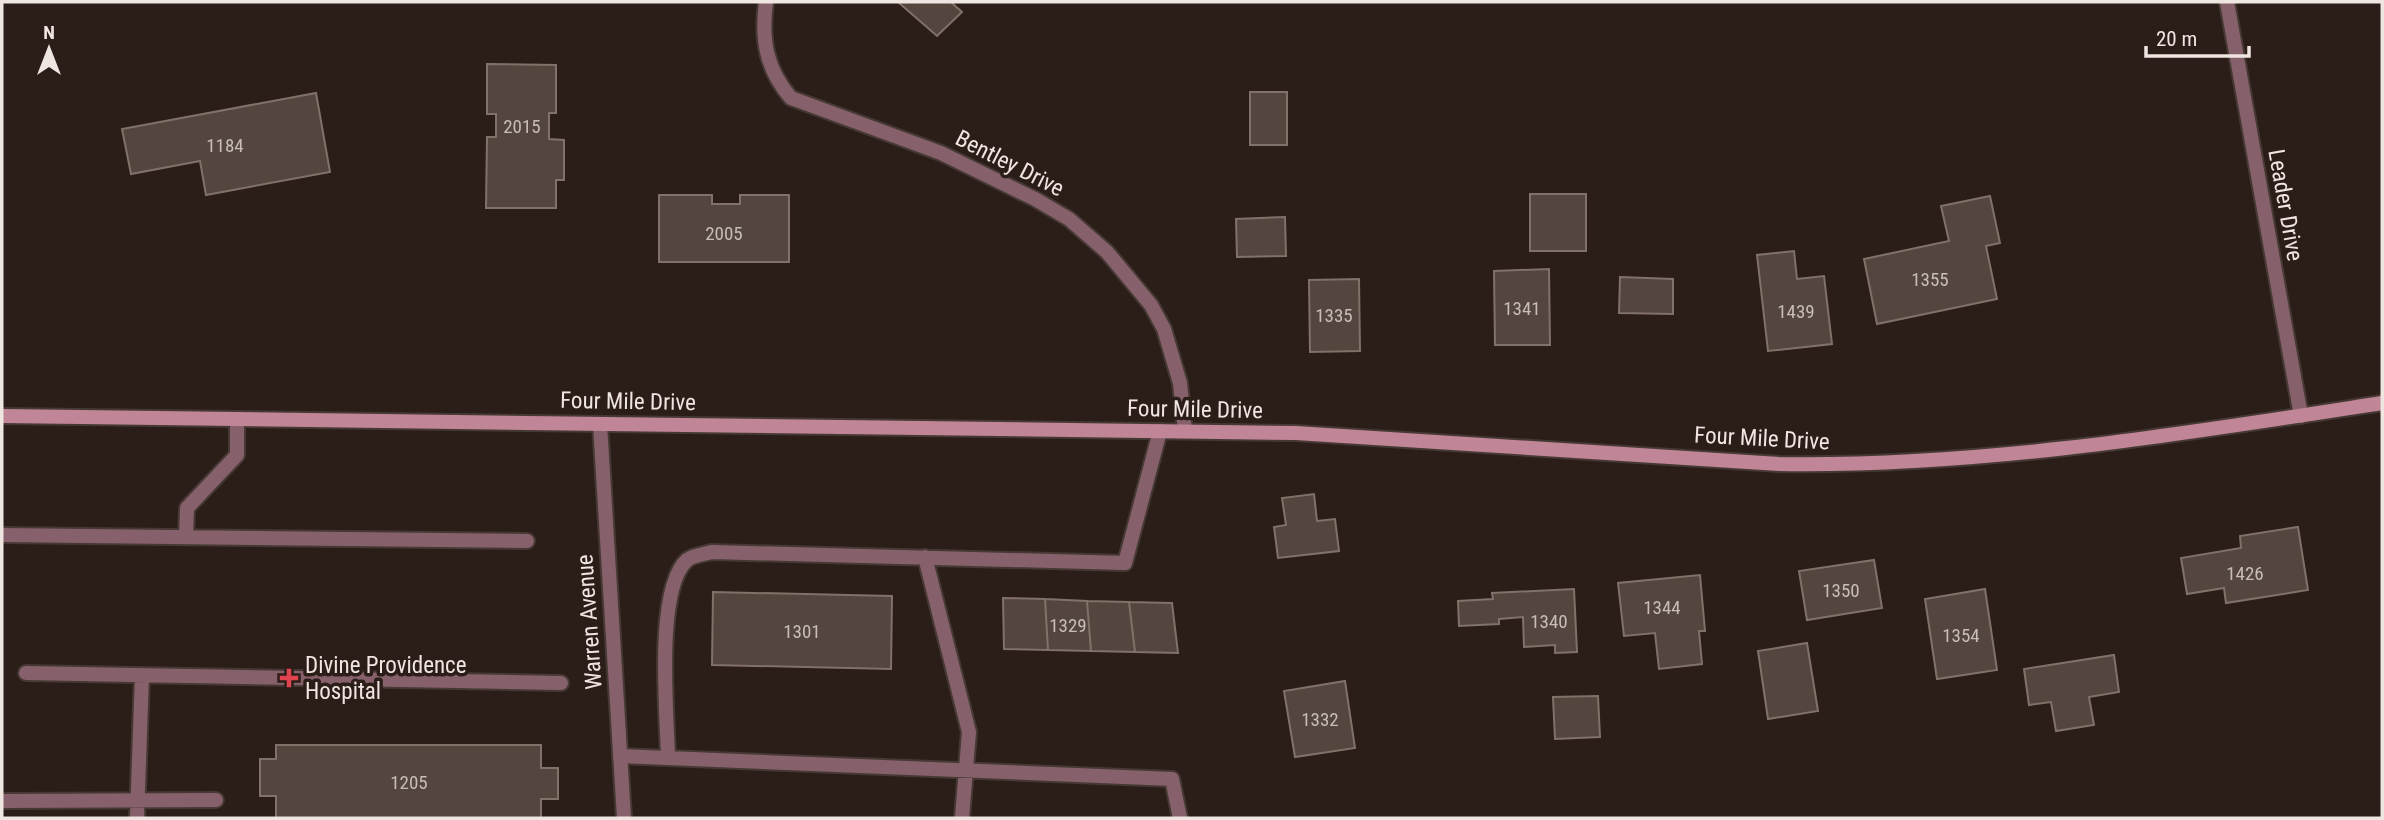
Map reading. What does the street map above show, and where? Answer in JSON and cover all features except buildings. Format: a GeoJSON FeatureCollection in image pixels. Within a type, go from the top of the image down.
{"type":"FeatureCollection","features":[{"type":"Feature","properties":{"kind":"street","name":"Bentley Drive"},"geometry":{"type":"LineString","coordinates":[[766,2],[762,28],[765,51],[778,83],[791,98],[941,153],[1035,199],[1069,219],[1107,252],[1151,305],[1164,329],[1180,383],[1185,431]]}},
{"type":"Feature","properties":{"kind":"street","name":"Leader Drive"},"geometry":{"type":"LineString","coordinates":[[2227,2],[2301,416]]}},
{"type":"Feature","properties":{"kind":"street","name":"Four Mile Drive"},"geometry":{"type":"LineString","coordinates":[[2,416],[1296,433],[1779,464],[1856,465],[1980,458],[2217,429],[2382,403]]}},
{"type":"Feature","properties":{"kind":"street"},"geometry":{"type":"LineString","coordinates":[[186,537],[187,508],[237,455],[237,419]]}},
{"type":"Feature","properties":{"kind":"street","name":"Warren Avenue"},"geometry":{"type":"LineString","coordinates":[[600,424],[624,818]]}},
{"type":"Feature","properties":{"kind":"street"},"geometry":{"type":"LineString","coordinates":[[668,757],[666,684],[669,593],[677,573],[688,559],[712,552],[1125,563],[1160,431]]}},
{"type":"Feature","properties":{"kind":"street"},"geometry":{"type":"LineString","coordinates":[[2,535],[527,541]]}},
{"type":"Feature","properties":{"kind":"street"},"geometry":{"type":"LineString","coordinates":[[925,557],[969,732],[962,818]]}},
{"type":"Feature","properties":{"kind":"street"},"geometry":{"type":"LineString","coordinates":[[26,673],[561,682]]}},
{"type":"Feature","properties":{"kind":"street"},"geometry":{"type":"LineString","coordinates":[[136,818],[142,675]]}},
{"type":"Feature","properties":{"kind":"street"},"geometry":{"type":"LineString","coordinates":[[620,756],[1172,779],[1180,818]]}},
{"type":"Feature","properties":{"kind":"street"},"geometry":{"type":"LineString","coordinates":[[2,801],[216,800]]}},
{"type":"Feature","properties":{"kind":"place","name":"Divine Providence Hospital"},"geometry":{"type":"Point","coordinates":[289,678]}}]}
